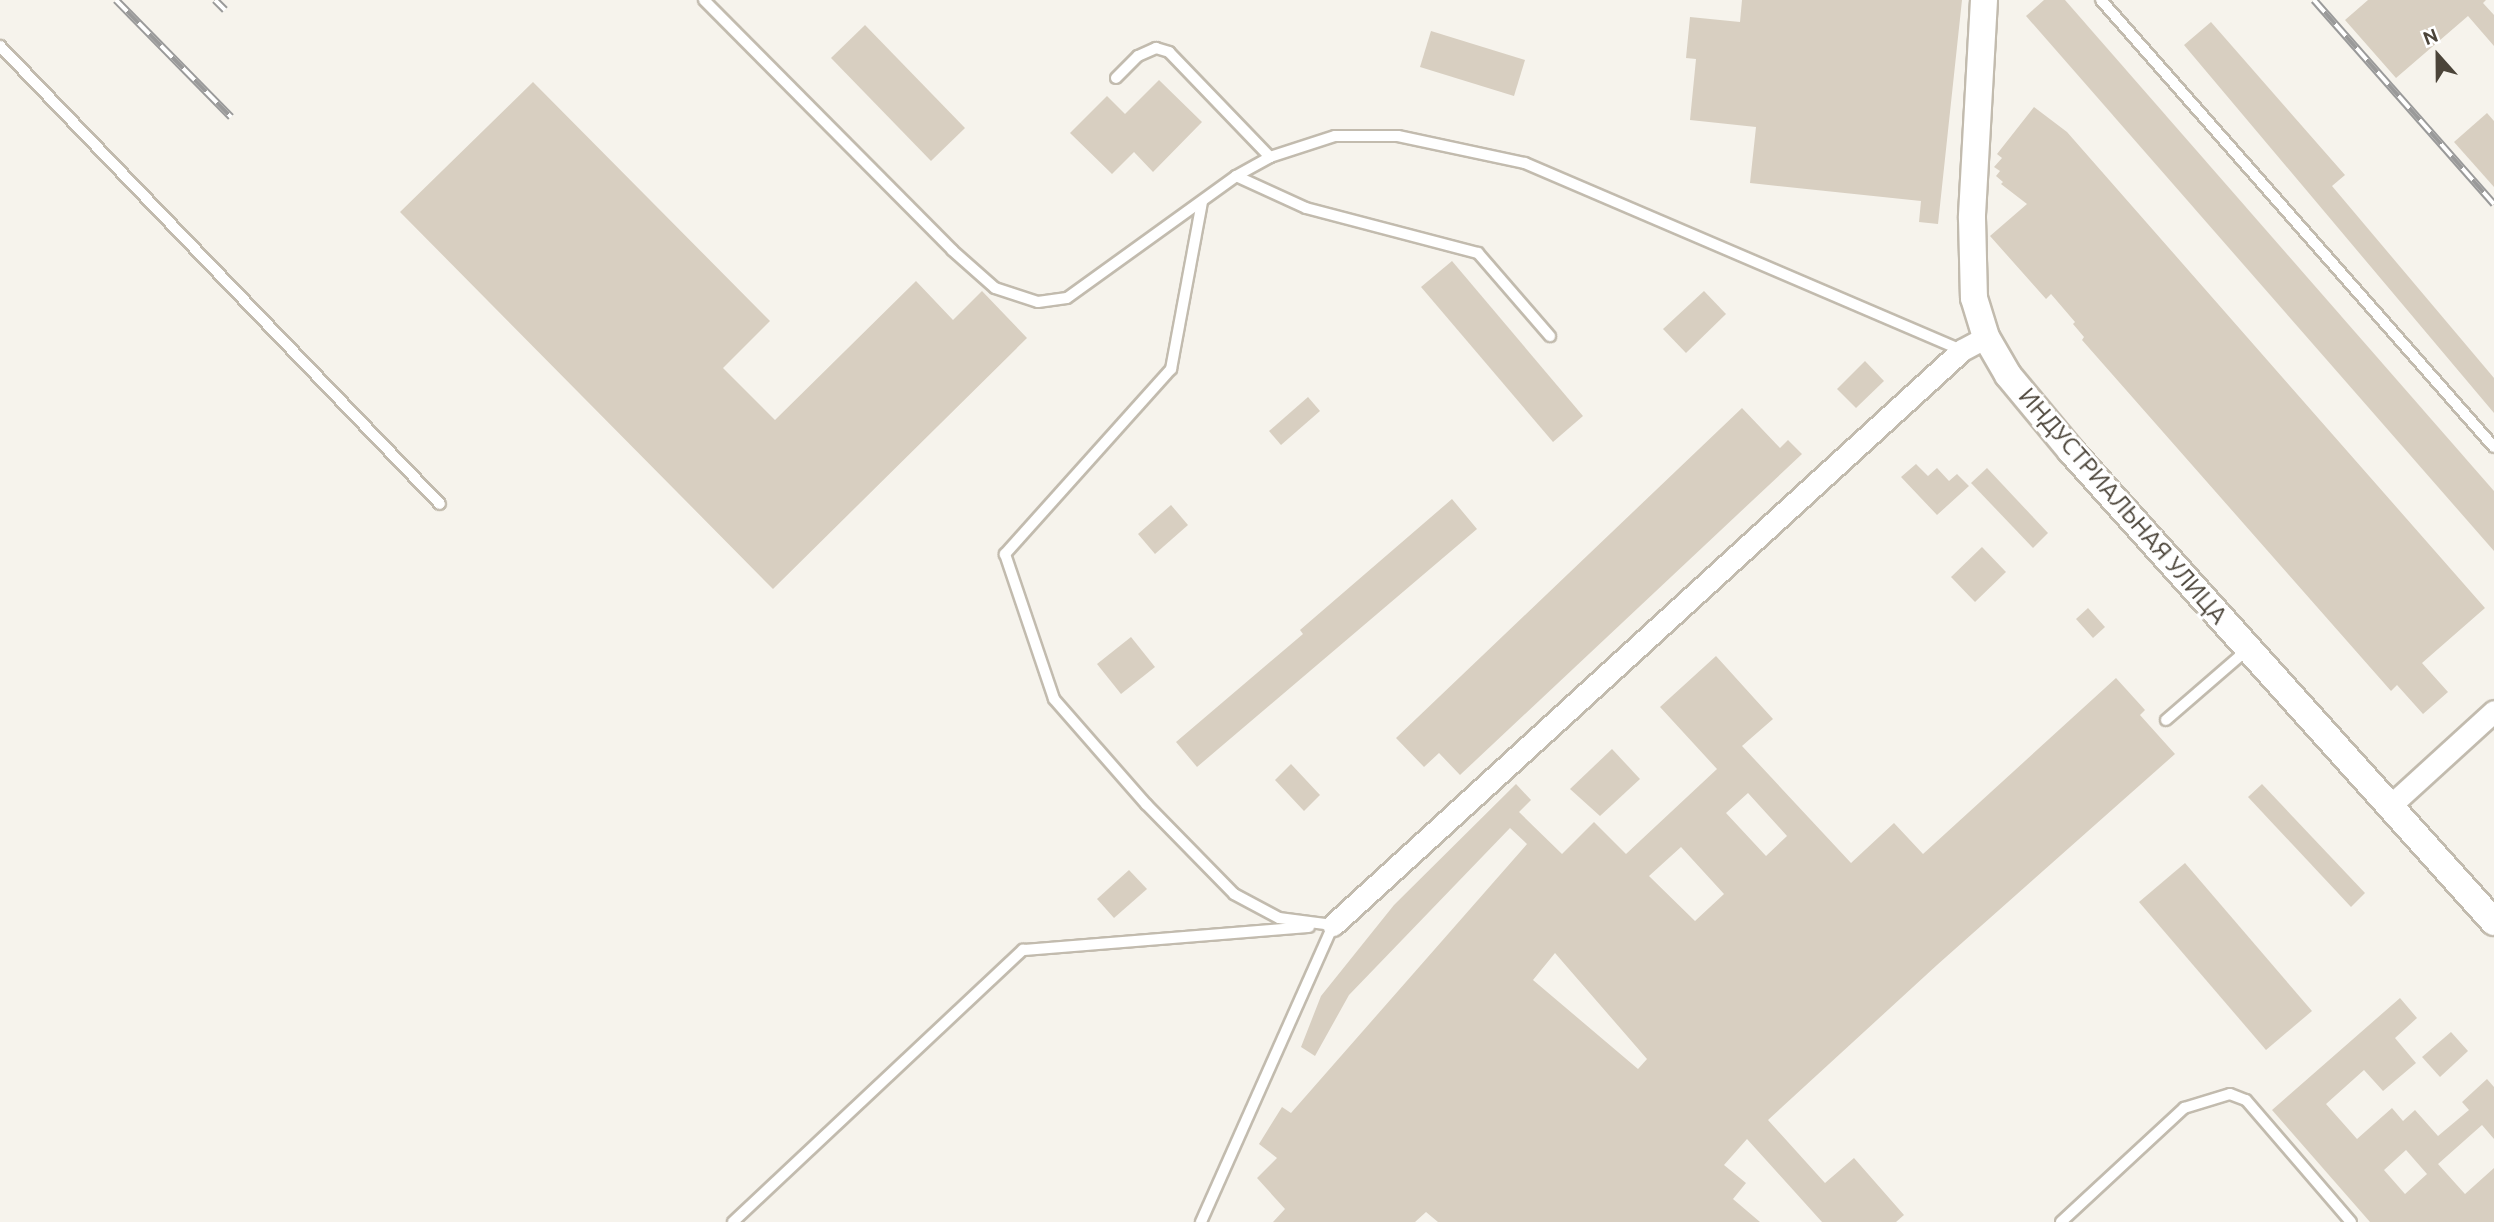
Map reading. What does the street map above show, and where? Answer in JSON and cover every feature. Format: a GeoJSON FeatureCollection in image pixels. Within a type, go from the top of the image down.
{"type":"FeatureCollection","features":[{"type":"Feature","properties":{"kind":"street","name":"ИНДУСТРИАЛЬНАЯ УЛИЦА"},"geometry":{"type":"LineString","coordinates":[[1983,0],[1972,218],[1974,298],[1986,337],[2008,376],[2071,451],[2494,922]]}},
{"type":"Feature","properties":{"kind":"street"},"geometry":{"type":"LineString","coordinates":[[1333,925],[1962,350],[1986,337]]}},
{"type":"Feature","properties":{"kind":"street"},"geometry":{"type":"LineString","coordinates":[[2391,805],[2494,711]]}},
{"type":"Feature","properties":{"kind":"lane"},"geometry":{"type":"LineString","coordinates":[[704,0],[952,250],[995,288],[1038,302],[1067,298],[1236,176],[1270,157],[1335,136],[1398,136],[1525,163],[1962,350]]}},
{"type":"Feature","properties":{"kind":"lane"},"geometry":{"type":"LineString","coordinates":[[2101,0],[2494,447]]}},
{"type":"Feature","properties":{"kind":"lane"},"geometry":{"type":"LineString","coordinates":[[0,46],[440,504]]}},
{"type":"Feature","properties":{"kind":"lane"},"geometry":{"type":"LineString","coordinates":[[1116,78],[1139,56],[1156,48],[1169,52],[1270,157]]}},
{"type":"Feature","properties":{"kind":"lane"},"geometry":{"type":"LineString","coordinates":[[1236,176],[1307,208],[1478,253],[1550,336]]}},
{"type":"Feature","properties":{"kind":"lane"},"geometry":{"type":"LineString","coordinates":[[1202,202],[1171,369],[1005,554],[1054,699],[1146,804],[1234,894],[1279,918],[1333,925]]}},
{"type":"Feature","properties":{"kind":"lane"},"geometry":{"type":"LineString","coordinates":[[2166,720],[2249,648]]}},
{"type":"Feature","properties":{"kind":"lane"},"geometry":{"type":"LineString","coordinates":[[733,1222],[1023,950],[1333,925]]}},
{"type":"Feature","properties":{"kind":"lane"},"geometry":{"type":"LineString","coordinates":[[1201,1222],[1333,925]]}},
{"type":"Feature","properties":{"kind":"lane"},"geometry":{"type":"LineString","coordinates":[[2061,1222],[2184,1108],[2230,1094],[2246,1100],[2351,1222]]}},
{"type":"Feature","properties":{"kind":"building"},"geometry":{"type":"Polygon","coordinates":[[[1742,0],[1962,0],[1938,224],[1919,222],[1921,201],[1750,183],[1756,127],[1690,120],[1696,59],[1686,58],[1690,17],[1740,22],[1742,0]]]}},
{"type":"Feature","properties":{"kind":"building"},"geometry":{"type":"Polygon","coordinates":[[[2044,0],[2065,0],[2494,491],[2494,551],[2026,16],[2044,0]]]}},
{"type":"Feature","properties":{"kind":"building"},"geometry":{"type":"Polygon","coordinates":[[[2368,0],[2486,0],[2483,3],[2494,15],[2494,46],[2468,16],[2396,78],[2345,20],[2368,0]]]}},
{"type":"Feature","properties":{"kind":"building"},"geometry":{"type":"Polygon","coordinates":[[[2211,22],[2345,175],[2332,186],[2494,378],[2494,413],[2184,45],[2211,22]]]}},
{"type":"Feature","properties":{"kind":"building"},"geometry":{"type":"Polygon","coordinates":[[[865,25],[965,128],[931,161],[831,58],[865,25]]]}},
{"type":"Feature","properties":{"kind":"building"},"geometry":{"type":"Polygon","coordinates":[[[1431,31],[1525,60],[1514,96],[1420,67],[1431,31]]]}},
{"type":"Feature","properties":{"kind":"building"},"geometry":{"type":"Polygon","coordinates":[[[1159,80],[1202,122],[1153,172],[1134,152],[1112,174],[1070,133],[1107,96],[1125,114],[1159,80]]]}},
{"type":"Feature","properties":{"kind":"building"},"geometry":{"type":"Polygon","coordinates":[[[533,82],[770,321],[723,368],[775,420],[916,281],[953,320],[982,291],[1027,338],[773,589],[400,212],[533,82]]]}},
{"type":"Feature","properties":{"kind":"building"},"geometry":{"type":"Polygon","coordinates":[[[2034,107],[2067,132],[2485,608],[2422,663],[2448,692],[2423,714],[2397,685],[2391,691],[2082,340],[2084,337],[2073,324],[2075,322],[2051,294],[2046,299],[1990,236],[2027,204],[2001,184],[2003,182],[1996,176],[2000,171],[1994,167],[2002,158],[1997,154],[2034,107]]]}},
{"type":"Feature","properties":{"kind":"building"},"geometry":{"type":"Polygon","coordinates":[[[2487,113],[2494,121],[2494,187],[2454,142],[2487,113]]]}},
{"type":"Feature","properties":{"kind":"building"},"geometry":{"type":"Polygon","coordinates":[[[1452,261],[1583,416],[1553,442],[1421,287],[1452,261]]]}},
{"type":"Feature","properties":{"kind":"building"},"geometry":{"type":"Polygon","coordinates":[[[1704,291],[1726,314],[1686,353],[1663,329],[1704,291]]]}},
{"type":"Feature","properties":{"kind":"building"},"geometry":{"type":"Polygon","coordinates":[[[1865,361],[1884,381],[1856,408],[1837,389],[1865,361]]]}},
{"type":"Feature","properties":{"kind":"building"},"geometry":{"type":"Polygon","coordinates":[[[1308,397],[1320,411],[1281,445],[1269,431],[1308,397]]]}},
{"type":"Feature","properties":{"kind":"building"},"geometry":{"type":"Polygon","coordinates":[[[1742,408],[1780,448],[1788,440],[1802,454],[1460,775],[1439,753],[1424,767],[1396,738],[1742,408]]]}},
{"type":"Feature","properties":{"kind":"building"},"geometry":{"type":"Polygon","coordinates":[[[1916,464],[1928,476],[1937,468],[1949,481],[1957,474],[1969,486],[1937,515],[1901,477],[1916,464]]]}},
{"type":"Feature","properties":{"kind":"building"},"geometry":{"type":"Polygon","coordinates":[[[1987,468],[2048,533],[2033,548],[1971,483],[1987,468]]]}},
{"type":"Feature","properties":{"kind":"building"},"geometry":{"type":"Polygon","coordinates":[[[1452,499],[1477,529],[1197,767],[1176,742],[1303,634],[1300,630],[1452,499]]]}},
{"type":"Feature","properties":{"kind":"building"},"geometry":{"type":"Polygon","coordinates":[[[1171,505],[1188,525],[1155,554],[1138,534],[1171,505]]]}},
{"type":"Feature","properties":{"kind":"building"},"geometry":{"type":"Polygon","coordinates":[[[1982,547],[2006,572],[1975,602],[1951,577],[1982,547]]]}},
{"type":"Feature","properties":{"kind":"building"},"geometry":{"type":"Polygon","coordinates":[[[2088,608],[2105,627],[2093,638],[2076,619],[2088,608]]]}},
{"type":"Feature","properties":{"kind":"building"},"geometry":{"type":"Polygon","coordinates":[[[1131,637],[1155,667],[1121,694],[1097,664],[1131,637]]]}},
{"type":"Feature","properties":{"kind":"building"},"geometry":{"type":"Polygon","coordinates":[[[1716,656],[1773,719],[1742,746],[1851,863],[1894,823],[1923,854],[2116,678],[2145,710],[2140,715],[2175,754],[1937,965],[1768,1120],[1825,1183],[1854,1158],[1904,1215],[1896,1222],[1822,1222],[1747,1139],[1724,1165],[1746,1183],[1733,1199],[1760,1222],[1438,1222],[1426,1212],[1415,1222],[1273,1222],[1285,1209],[1257,1178],[1277,1158],[1259,1144],[1282,1107],[1291,1113],[1527,844],[1510,828],[1349,995],[1315,1056],[1301,1047],[1321,996],[1394,905],[1516,784],[1531,800],[1519,812],[1562,854],[1594,822],[1626,854],[1717,769],[1660,707],[1716,656]],[[1748,793],[1726,813],[1766,856],[1787,836],[1748,793]],[[1681,847],[1649,876],[1695,921],[1724,894],[1681,847]],[[1555,953],[1533,980],[1638,1069],[1647,1059],[1555,953]]]}},
{"type":"Feature","properties":{"kind":"building"},"geometry":{"type":"Polygon","coordinates":[[[1612,749],[1640,779],[1600,816],[1570,789],[1612,749]]]}},
{"type":"Feature","properties":{"kind":"building"},"geometry":{"type":"Polygon","coordinates":[[[1291,764],[1320,795],[1304,811],[1275,780],[1291,764]]]}},
{"type":"Feature","properties":{"kind":"building"},"geometry":{"type":"Polygon","coordinates":[[[2262,784],[2365,893],[2351,907],[2248,797],[2262,784]]]}},
{"type":"Feature","properties":{"kind":"building"},"geometry":{"type":"Polygon","coordinates":[[[2185,863],[2312,1011],[2266,1050],[2139,902],[2185,863]]]}},
{"type":"Feature","properties":{"kind":"building"},"geometry":{"type":"Polygon","coordinates":[[[1129,870],[1147,889],[1114,918],[1097,899],[1129,870]]]}},
{"type":"Feature","properties":{"kind":"building"},"geometry":{"type":"Polygon","coordinates":[[[2400,998],[2417,1018],[2395,1038],[2416,1063],[2383,1091],[2364,1070],[2326,1104],[2357,1139],[2392,1108],[2403,1121],[2415,1110],[2438,1136],[2469,1110],[2462,1102],[2487,1079],[2494,1087],[2494,1139],[2482,1125],[2438,1164],[2465,1194],[2494,1168],[2494,1222],[2370,1222],[2272,1110],[2400,998]],[[2406,1150],[2384,1170],[2405,1194],[2427,1174],[2406,1150]]]}},
{"type":"Feature","properties":{"kind":"building"},"geometry":{"type":"Polygon","coordinates":[[[2451,1032],[2468,1051],[2440,1077],[2422,1057],[2451,1032]]]}},
{"type":"Feature","properties":{"kind":"railway"},"geometry":{"type":"LineString","coordinates":[[116,0],[231,117]]}},
{"type":"Feature","properties":{"kind":"railway"},"geometry":{"type":"LineString","coordinates":[[215,0],[225,10]]}},
{"type":"Feature","properties":{"kind":"railway"},"geometry":{"type":"LineString","coordinates":[[2314,0],[2494,204]]}}]}
